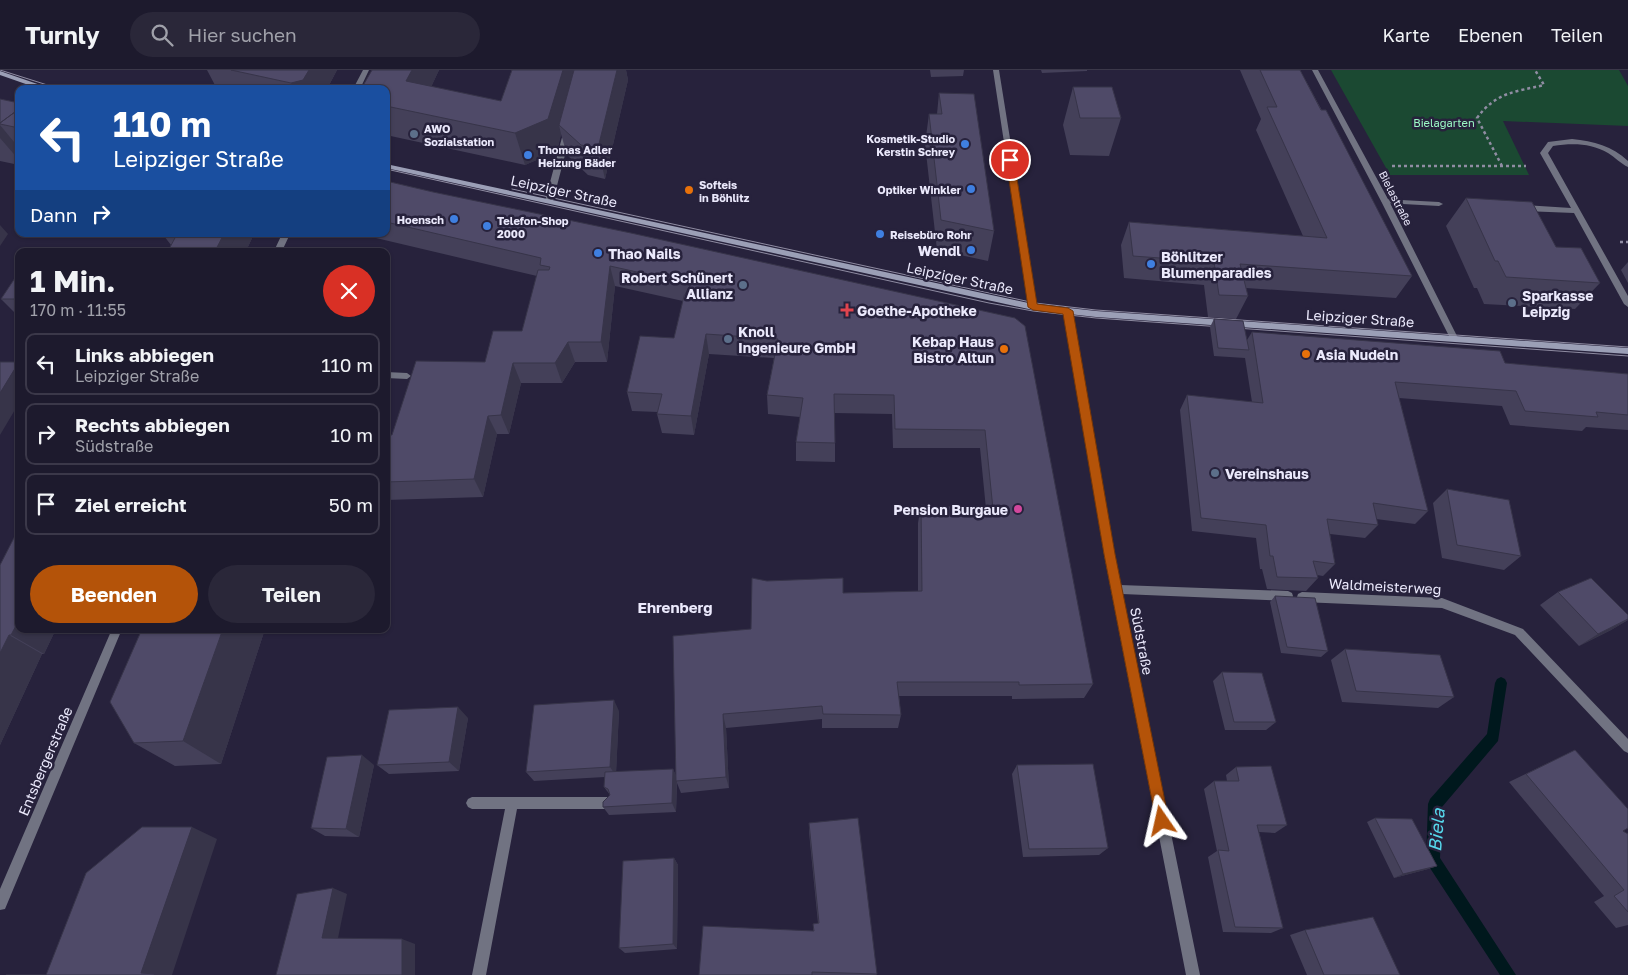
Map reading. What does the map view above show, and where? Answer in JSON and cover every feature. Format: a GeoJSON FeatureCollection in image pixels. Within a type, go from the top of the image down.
{"type":"FeatureCollection","features":[{"type":"Feature","properties":{"kind":"street"},"geometry":{"type":"LineString","coordinates":[[358,85],[366,70]]}},
{"type":"Feature","properties":{"kind":"street"},"geometry":{"type":"LineString","coordinates":[[996,70],[1033,307]]}},
{"type":"Feature","properties":{"kind":"street","name":"Bielastraße"},"geometry":{"type":"LineString","coordinates":[[1315,70],[1385,201],[1454,338]]}},
{"type":"Feature","properties":{"kind":"street"},"geometry":{"type":"LineString","coordinates":[[0,73],[35,85]]}},
{"type":"Feature","properties":{"kind":"street"},"geometry":{"type":"LineString","coordinates":[[548,202],[569,126]]}},
{"type":"Feature","properties":{"kind":"street"},"geometry":{"type":"LineString","coordinates":[[1628,166],[1611,151],[1590,143],[1564,142],[1551,144],[1544,153],[1628,304]]}},
{"type":"Feature","properties":{"kind":"street","name":"Leipziger Straße"},"geometry":{"type":"LineString","coordinates":[[390,167],[1033,307],[1628,350]]}},
{"type":"Feature","properties":{"kind":"street"},"geometry":{"type":"LineString","coordinates":[[1385,201],[1439,204]]}},
{"type":"Feature","properties":{"kind":"street"},"geometry":{"type":"LineString","coordinates":[[1520,208],[1576,211]]}},
{"type":"Feature","properties":{"kind":"street","name":"Südstraße"},"geometry":{"type":"LineString","coordinates":[[1068,311],[1116,589],[1193,975]]}},
{"type":"Feature","properties":{"kind":"street"},"geometry":{"type":"LineString","coordinates":[[390,375],[407,376]]}},
{"type":"Feature","properties":{"kind":"street","name":"Waldmeisterweg"},"geometry":{"type":"LineString","coordinates":[[1116,589],[1442,603],[1520,632],[1628,747]]}},
{"type":"Feature","properties":{"kind":"street","name":"Entsbergerstraße"},"geometry":{"type":"LineString","coordinates":[[0,904],[115,633]]}},
{"type":"Feature","properties":{"kind":"street"},"geometry":{"type":"LineString","coordinates":[[472,803],[608,803]]}},
{"type":"Feature","properties":{"kind":"street"},"geometry":{"type":"LineString","coordinates":[[479,975],[512,803]]}},
{"type":"Feature","properties":{"kind":"path"},"geometry":{"type":"LineString","coordinates":[[1502,166],[1478,118],[1484,106],[1504,93],[1544,85],[1535,70]]}},
{"type":"Feature","properties":{"kind":"path"},"geometry":{"type":"LineString","coordinates":[[1366,166],[1551,166]]}},
{"type":"Feature","properties":{"kind":"green space","name":"Bielagarten"},"geometry":{"type":"Polygon","coordinates":[[[1331,70],[1619,70],[1628,86],[1628,126],[1503,121],[1529,175],[1390,175],[1331,70]]]}},
{"type":"Feature","properties":{"kind":"building"},"geometry":{"type":"Polygon","coordinates":[[[231,70],[309,70],[303,80],[291,83],[231,70]]]}},
{"type":"Feature","properties":{"kind":"building"},"geometry":{"type":"Polygon","coordinates":[[[372,70],[412,70],[406,81],[501,101],[512,70],[563,70],[548,119],[515,133],[390,107],[390,85],[363,85],[372,70]]]}},
{"type":"Feature","properties":{"kind":"building"},"geometry":{"type":"Polygon","coordinates":[[[574,70],[617,70],[598,148],[581,145],[559,125],[574,70]]]}},
{"type":"Feature","properties":{"kind":"building"},"geometry":{"type":"Polygon","coordinates":[[[1260,70],[1300,70],[1321,110],[1326,110],[1412,276],[1240,264],[1248,296],[1219,295],[1214,262],[1133,256],[1129,222],[1327,238],[1267,107],[1277,107],[1260,70]]]}},
{"type":"Feature","properties":{"kind":"building"},"geometry":{"type":"Polygon","coordinates":[[[1073,87],[1112,87],[1121,118],[1080,118],[1073,87]]]}},
{"type":"Feature","properties":{"kind":"building"},"geometry":{"type":"Polygon","coordinates":[[[939,93],[974,94],[994,231],[941,220],[929,114],[942,114],[939,93]]]}},
{"type":"Feature","properties":{"kind":"building"},"geometry":{"type":"Polygon","coordinates":[[[0,99],[15,102],[15,112],[0,123],[0,99]]]}},
{"type":"Feature","properties":{"kind":"building"},"geometry":{"type":"Polygon","coordinates":[[[15,112],[15,127],[0,123],[15,112]]]}},
{"type":"Feature","properties":{"kind":"building"},"geometry":{"type":"Polygon","coordinates":[[[390,182],[1015,318],[1025,326],[1093,684],[1019,685],[1019,682],[897,682],[901,715],[823,714],[822,706],[723,714],[726,777],[676,781],[673,636],[751,629],[752,578],[767,581],[843,578],[843,593],[922,591],[921,505],[993,509],[985,430],[895,429],[894,395],[834,394],[835,443],[796,442],[803,398],[767,395],[778,339],[706,334],[691,416],[657,414],[662,394],[627,392],[640,336],[674,338],[684,296],[691,284],[610,266],[601,342],[568,342],[555,363],[513,363],[501,415],[488,416],[474,479],[390,482],[390,435],[392,435],[416,361],[485,362],[493,331],[522,331],[538,270],[549,270],[550,267],[540,265],[541,258],[390,223],[390,182]]]}},
{"type":"Feature","properties":{"kind":"building"},"geometry":{"type":"Polygon","coordinates":[[[1466,198],[1532,202],[1556,247],[1581,248],[1600,283],[1506,277],[1498,261],[1495,261],[1466,198]]]}},
{"type":"Feature","properties":{"kind":"building"},"geometry":{"type":"Polygon","coordinates":[[[175,237],[222,237],[217,248],[170,248],[175,237]]]}},
{"type":"Feature","properties":{"kind":"building"},"geometry":{"type":"Polygon","coordinates":[[[15,278],[15,299],[1,299],[15,278]]]}},
{"type":"Feature","properties":{"kind":"building"},"geometry":{"type":"Polygon","coordinates":[[[1214,319],[1243,321],[1249,350],[1218,348],[1214,319]]]}},
{"type":"Feature","properties":{"kind":"building"},"geometry":{"type":"Polygon","coordinates":[[[1252,332],[1500,351],[1505,363],[1628,374],[1628,415],[1596,412],[1598,417],[1525,411],[1516,391],[1395,382],[1428,511],[1373,503],[1378,525],[1327,519],[1335,564],[1313,561],[1318,578],[1277,577],[1273,556],[1270,556],[1266,525],[1201,518],[1187,395],[1263,403],[1252,332]]]}},
{"type":"Feature","properties":{"kind":"building"},"geometry":{"type":"Polygon","coordinates":[[[0,362],[15,362],[15,369],[0,393],[0,362]]]}},
{"type":"Feature","properties":{"kind":"building"},"geometry":{"type":"Polygon","coordinates":[[[1447,489],[1509,500],[1521,556],[1457,545],[1447,489]]]}},
{"type":"Feature","properties":{"kind":"building"},"geometry":{"type":"Polygon","coordinates":[[[15,536],[15,628],[0,653],[0,565],[15,536]]]}},
{"type":"Feature","properties":{"kind":"building"},"geometry":{"type":"Polygon","coordinates":[[[1591,578],[1628,615],[1628,619],[1598,634],[1558,592],[1591,578]]]}},
{"type":"Feature","properties":{"kind":"building"},"geometry":{"type":"Polygon","coordinates":[[[1275,596],[1315,598],[1328,651],[1287,647],[1275,596]]]}},
{"type":"Feature","properties":{"kind":"building"},"geometry":{"type":"Polygon","coordinates":[[[140,633],[222,633],[183,741],[134,743],[110,702],[140,633]]]}},
{"type":"Feature","properties":{"kind":"building"},"geometry":{"type":"Polygon","coordinates":[[[1345,649],[1440,655],[1454,697],[1356,691],[1345,649]]]}},
{"type":"Feature","properties":{"kind":"building"},"geometry":{"type":"Polygon","coordinates":[[[1222,672],[1262,673],[1276,722],[1234,722],[1222,672]]]}},
{"type":"Feature","properties":{"kind":"building"},"geometry":{"type":"Polygon","coordinates":[[[614,700],[610,767],[526,772],[534,705],[614,700]]]}},
{"type":"Feature","properties":{"kind":"building"},"geometry":{"type":"Polygon","coordinates":[[[458,707],[449,762],[377,765],[389,710],[458,707]]]}},
{"type":"Feature","properties":{"kind":"building"},"geometry":{"type":"Polygon","coordinates":[[[1575,750],[1628,809],[1628,828],[1623,831],[1628,834],[1628,912],[1614,896],[1624,890],[1526,774],[1575,750]]]}},
{"type":"Feature","properties":{"kind":"building"},"geometry":{"type":"Polygon","coordinates":[[[362,755],[346,829],[311,828],[327,757],[362,755]]]}},
{"type":"Feature","properties":{"kind":"building"},"geometry":{"type":"Polygon","coordinates":[[[1093,764],[1108,848],[1029,849],[1017,765],[1093,764]]]}},
{"type":"Feature","properties":{"kind":"building"},"geometry":{"type":"Polygon","coordinates":[[[1271,766],[1287,825],[1257,825],[1283,928],[1235,927],[1218,850],[1229,851],[1214,781],[1239,781],[1236,767],[1271,766]]]}},
{"type":"Feature","properties":{"kind":"building"},"geometry":{"type":"Polygon","coordinates":[[[673,769],[672,803],[603,807],[603,802],[610,795],[608,789],[604,787],[605,772],[673,769]]]}},
{"type":"Feature","properties":{"kind":"building"},"geometry":{"type":"Polygon","coordinates":[[[858,818],[877,974],[812,972],[812,975],[699,975],[703,926],[814,931],[813,924],[819,923],[809,823],[858,818]]]}},
{"type":"Feature","properties":{"kind":"building"},"geometry":{"type":"Polygon","coordinates":[[[1375,818],[1412,819],[1437,866],[1403,874],[1375,818]]]}},
{"type":"Feature","properties":{"kind":"building"},"geometry":{"type":"Polygon","coordinates":[[[142,827],[192,827],[141,973],[155,974],[46,975],[86,873],[142,827]]]}},
{"type":"Feature","properties":{"kind":"building"},"geometry":{"type":"Polygon","coordinates":[[[674,858],[673,944],[619,948],[623,861],[674,858]]]}},
{"type":"Feature","properties":{"kind":"building"},"geometry":{"type":"Polygon","coordinates":[[[333,888],[322,938],[402,939],[402,975],[276,975],[297,894],[333,888]]]}},
{"type":"Feature","properties":{"kind":"building"},"geometry":{"type":"Polygon","coordinates":[[[1373,917],[1400,975],[1324,975],[1305,930],[1373,917]]]}},
{"type":"Feature","properties":{"kind":"waterway","name":"Biela"},"geometry":{"type":"LineString","coordinates":[[1501,683],[1493,737],[1435,804],[1433,860],[1509,975]]}},
{"type":"Feature","properties":{"kind":"tram line"},"geometry":{"type":"LineString","coordinates":[[0,70],[47,85]]}},
{"type":"Feature","properties":{"kind":"tram line"},"geometry":{"type":"LineString","coordinates":[[390,170],[989,303],[1033,311],[1096,318],[1628,356]]}},
{"type":"Feature","properties":{"kind":"tram line"},"geometry":{"type":"LineString","coordinates":[[512,189],[1035,303],[1096,310],[1628,347]]}},
{"type":"Feature","properties":{"kind":"place","name":"AWO Sozialstation"},"geometry":{"type":"Point","coordinates":[414,134]}},
{"type":"Feature","properties":{"kind":"place","name":"Kosmetik-Studio Kerstin Schrey"},"geometry":{"type":"Point","coordinates":[965,144]}},
{"type":"Feature","properties":{"kind":"place","name":"Thomas Adler Heizung Bäder"},"geometry":{"type":"Point","coordinates":[528,155]}},
{"type":"Feature","properties":{"kind":"place","name":"Optiker Winkler"},"geometry":{"type":"Point","coordinates":[971,189]}},
{"type":"Feature","properties":{"kind":"place","name":"Softeis in Böhlitz"},"geometry":{"type":"Point","coordinates":[689,190]}},
{"type":"Feature","properties":{"kind":"place","name":"Hoensch"},"geometry":{"type":"Point","coordinates":[454,219]}},
{"type":"Feature","properties":{"kind":"place","name":"Telefon-Shop 2000"},"geometry":{"type":"Point","coordinates":[487,226]}},
{"type":"Feature","properties":{"kind":"place","name":"Reisebüro Rohr"},"geometry":{"type":"Point","coordinates":[880,234]}},
{"type":"Feature","properties":{"kind":"place","name":"Wendl"},"geometry":{"type":"Point","coordinates":[971,250]}},
{"type":"Feature","properties":{"kind":"place","name":"Thao Nails"},"geometry":{"type":"Point","coordinates":[598,253]}},
{"type":"Feature","properties":{"kind":"place","name":"Böhlitzer Blumenparadies"},"geometry":{"type":"Point","coordinates":[1151,264]}},
{"type":"Feature","properties":{"kind":"place","name":"Robert Schünert Allianz"},"geometry":{"type":"Point","coordinates":[743,285]}},
{"type":"Feature","properties":{"kind":"place","name":"Sparkasse Leipzig"},"geometry":{"type":"Point","coordinates":[1512,303]}},
{"type":"Feature","properties":{"kind":"place","name":"Goethe-Apotheke"},"geometry":{"type":"Point","coordinates":[847,310]}},
{"type":"Feature","properties":{"kind":"place","name":"Knoll Ingenieure GmbH"},"geometry":{"type":"Point","coordinates":[728,339]}},
{"type":"Feature","properties":{"kind":"place","name":"Kebap Haus Bistro Altun"},"geometry":{"type":"Point","coordinates":[1004,349]}},
{"type":"Feature","properties":{"kind":"place","name":"Asia Nudeln"},"geometry":{"type":"Point","coordinates":[1306,354]}},
{"type":"Feature","properties":{"kind":"place","name":"Vereinshaus"},"geometry":{"type":"Point","coordinates":[1215,473]}},
{"type":"Feature","properties":{"kind":"place","name":"Pension Burgaue"},"geometry":{"type":"Point","coordinates":[1018,509]}},
{"type":"Feature","properties":{"kind":"district","name":"Ehrenberg"},"geometry":{"type":"Point","coordinates":[675,607]}},
{"type":"Feature","properties":{"kind":"route"},"geometry":{"type":"LineString","coordinates":[[1010,160],[1033,307],[1068,311],[1109,554],[1162,821]]}}]}
